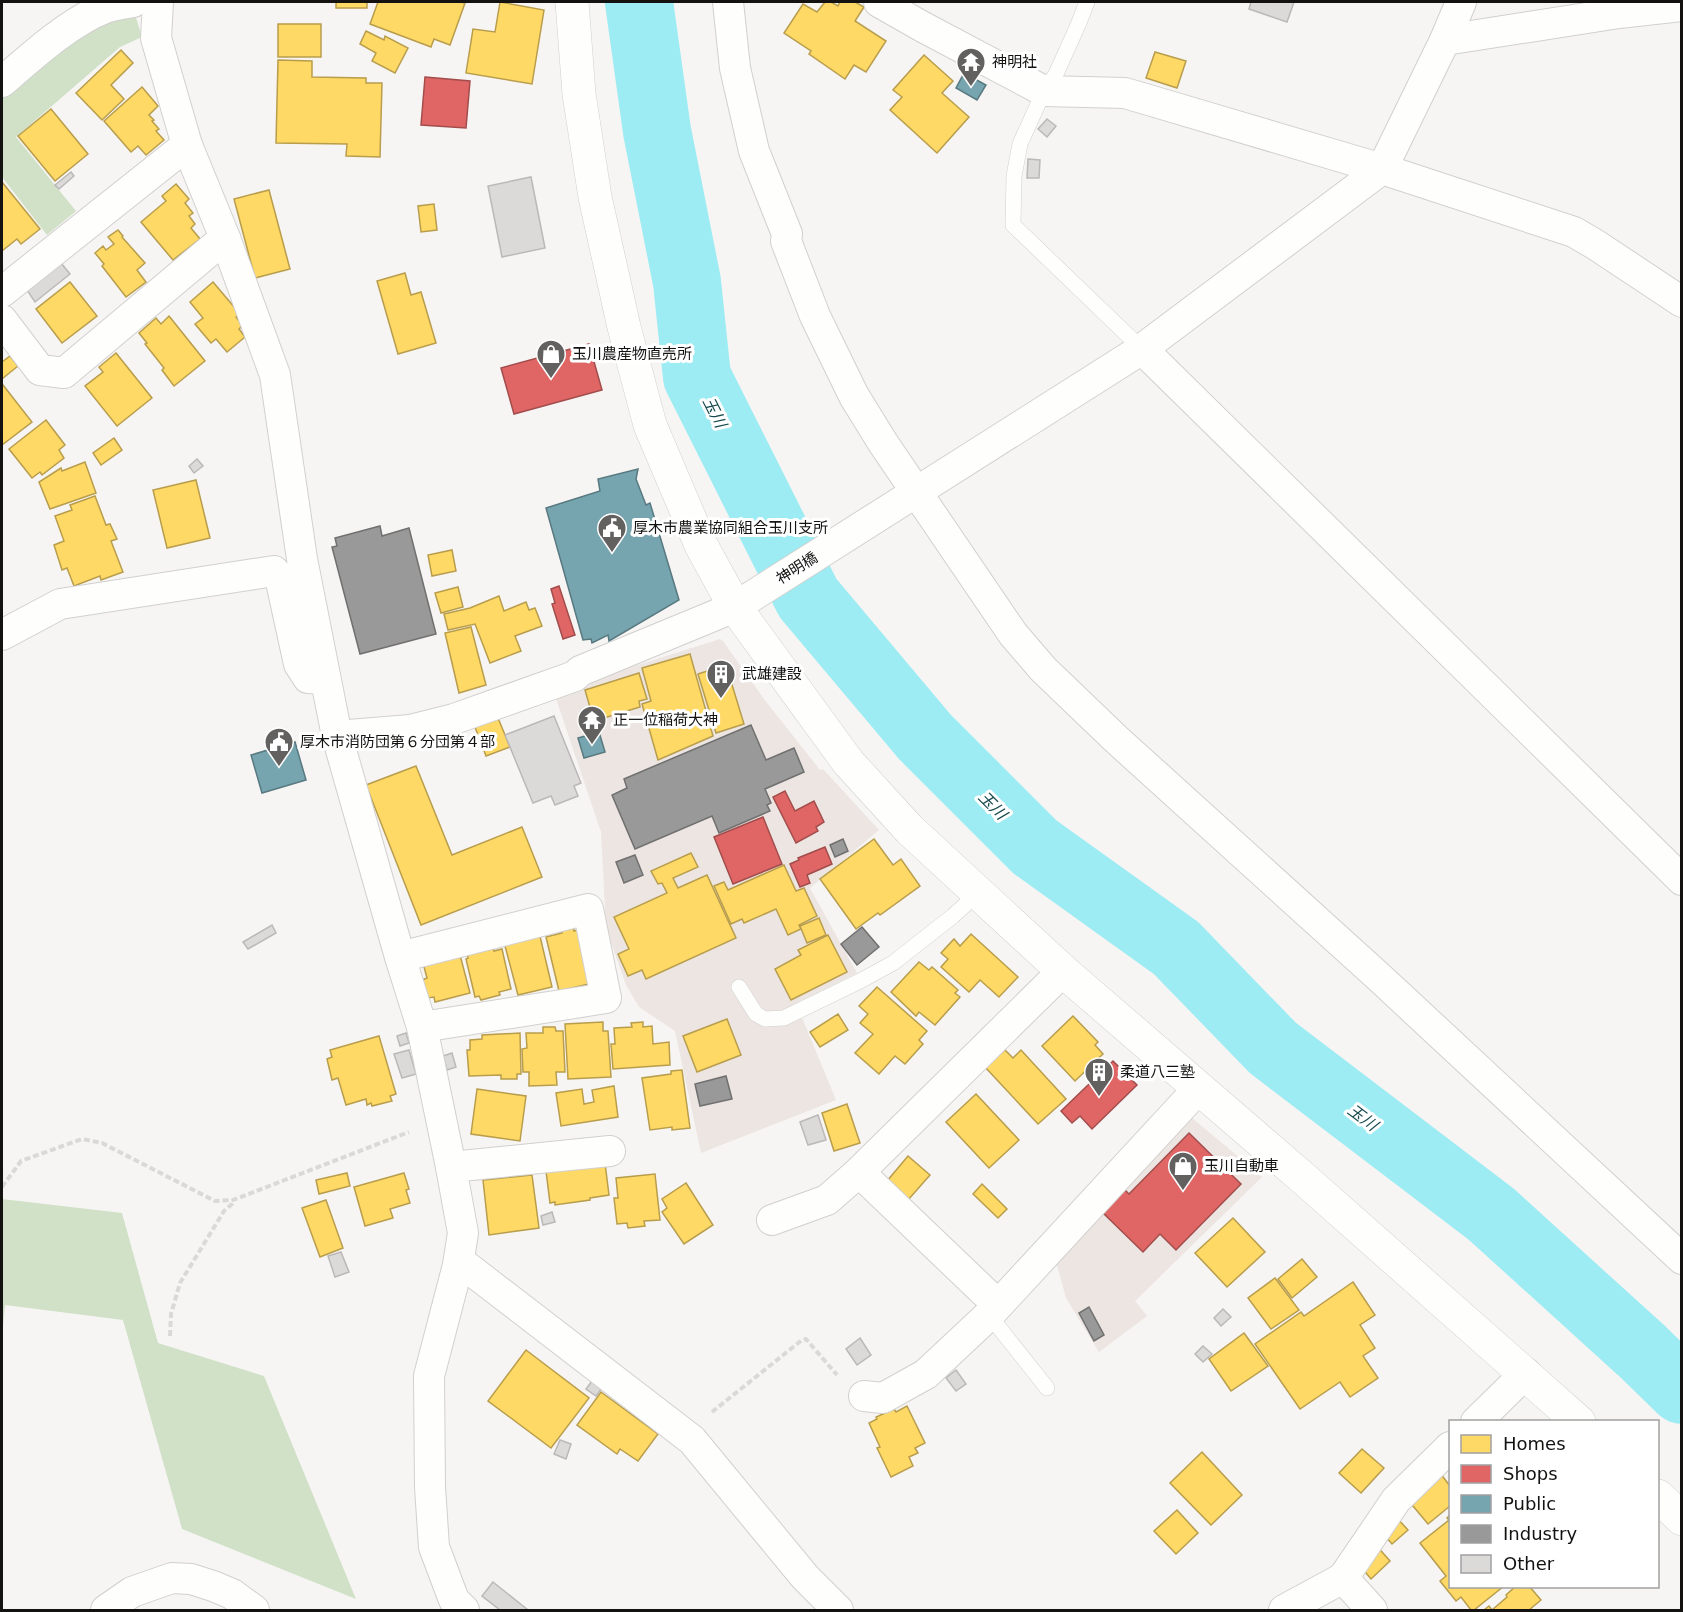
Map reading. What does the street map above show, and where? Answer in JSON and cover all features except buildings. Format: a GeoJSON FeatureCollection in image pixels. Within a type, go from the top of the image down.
{"type":"FeatureCollection","features":[{"type":"Feature","properties":{"kind":"street"},"geometry":{"type":"LineString","coordinates":[[2,82],[36,52],[87,17],[107,7],[133,2]]}},
{"type":"Feature","properties":{"kind":"street"},"geometry":{"type":"LineString","coordinates":[[156,2],[156,38],[187,145],[225,238],[275,375],[302,560],[325,679],[338,736],[422,1027],[451,1167],[463,1233],[458,1265],[429,1377],[430,1487],[434,1546],[454,1600],[464,1611]]}},
{"type":"Feature","properties":{"kind":"street"},"geometry":{"type":"LineString","coordinates":[[572,2],[579,94],[595,197],[624,327],[650,425],[701,545],[744,602],[848,762],[909,829],[1063,971],[1303,1178],[1577,1420]]}},
{"type":"Feature","properties":{"kind":"street"},"geometry":{"type":"LineString","coordinates":[[728,2],[735,68],[753,151],[787,234],[786,241],[815,316],[909,496],[1013,634],[1043,669],[1116,739],[1380,978],[1682,1259]]}},
{"type":"Feature","properties":{"kind":"street"},"geometry":{"type":"LineString","coordinates":[[879,2],[1044,91],[1125,93],[1382,169],[1574,232],[1682,302]]}},
{"type":"Feature","properties":{"kind":"street"},"geometry":{"type":"LineString","coordinates":[[1382,169],[1461,2]]}},
{"type":"Feature","properties":{"kind":"street"},"geometry":{"type":"LineString","coordinates":[[1445,40],[1618,13],[1682,6]]}},
{"type":"Feature","properties":{"kind":"street"},"geometry":{"type":"LineString","coordinates":[[2,292],[187,145]]}},
{"type":"Feature","properties":{"kind":"street","name":"神明橋"},"geometry":{"type":"LineString","coordinates":[[338,736],[410,730],[454,719],[575,676],[580,671],[744,602],[1142,349],[1382,169]]}},
{"type":"Feature","properties":{"kind":"street"},"geometry":{"type":"LineString","coordinates":[[2,320],[40,370],[64,373],[225,238]]}},
{"type":"Feature","properties":{"kind":"street"},"geometry":{"type":"LineString","coordinates":[[1142,349],[1682,880]]}},
{"type":"Feature","properties":{"kind":"street"},"geometry":{"type":"LineString","coordinates":[[2,635],[60,604],[274,571],[280,577],[299,664],[308,678],[325,679]]}},
{"type":"Feature","properties":{"kind":"street"},"geometry":{"type":"LineString","coordinates":[[400,957],[588,909],[606,998],[422,1027]]}},
{"type":"Feature","properties":{"kind":"street"},"geometry":{"type":"LineString","coordinates":[[772,1220],[827,1200],[859,1172],[1063,971]]}},
{"type":"Feature","properties":{"kind":"street"},"geometry":{"type":"LineString","coordinates":[[864,1396],[883,1398],[926,1374],[993,1310],[1198,1089]]}},
{"type":"Feature","properties":{"kind":"street"},"geometry":{"type":"LineString","coordinates":[[451,1167],[610,1151]]}},
{"type":"Feature","properties":{"kind":"street"},"geometry":{"type":"LineString","coordinates":[[859,1172],[993,1310]]}},
{"type":"Feature","properties":{"kind":"street"},"geometry":{"type":"LineString","coordinates":[[458,1265],[467,1267],[692,1440],[805,1577],[838,1611]]}},
{"type":"Feature","properties":{"kind":"street"},"geometry":{"type":"LineString","coordinates":[[1478,1420],[1526,1373]]}},
{"type":"Feature","properties":{"kind":"street"},"geometry":{"type":"LineString","coordinates":[[1284,1611],[1344,1578],[1396,1500],[1449,1448]]}},
{"type":"Feature","properties":{"kind":"street"},"geometry":{"type":"LineString","coordinates":[[1659,1497],[1682,1519]]}},
{"type":"Feature","properties":{"kind":"street"},"geometry":{"type":"LineString","coordinates":[[106,1611],[132,1592],[172,1578],[191,1579],[213,1586],[232,1594],[254,1611]]}},
{"type":"Feature","properties":{"kind":"street"},"geometry":{"type":"LineString","coordinates":[[1344,1578],[1372,1611]]}},
{"type":"Feature","properties":{"kind":"lane"},"geometry":{"type":"LineString","coordinates":[[1087,2],[1056,74],[1044,91],[1020,144],[1014,176],[1013,225],[1142,349]]}},
{"type":"Feature","properties":{"kind":"lane"},"geometry":{"type":"LineString","coordinates":[[739,987],[756,1014],[765,1019],[784,1018],[893,963],[953,916],[978,893]]}},
{"type":"Feature","properties":{"kind":"lane"},"geometry":{"type":"LineString","coordinates":[[993,1310],[1047,1388]]}},
{"type":"Feature","properties":{"kind":"path"},"geometry":{"type":"LineString","coordinates":[[2,1187],[21,1161],[82,1138],[102,1143],[214,1201],[233,1200],[442,1120]]}},
{"type":"Feature","properties":{"kind":"path"},"geometry":{"type":"LineString","coordinates":[[170,1336],[171,1314],[180,1283],[233,1200]]}},
{"type":"Feature","properties":{"kind":"path"},"geometry":{"type":"LineString","coordinates":[[684,1435],[806,1339],[854,1392],[864,1396]]}},
{"type":"Feature","properties":{"kind":"shaded area"},"geometry":{"type":"Polygon","coordinates":[[[720,639],[820,770],[823,769],[879,830],[810,888],[857,973],[796,1003],[836,1100],[701,1153],[675,1031],[639,1007],[626,985],[606,928],[601,832],[554,693],[564,688],[590,685],[590,680],[720,639]]]}},
{"type":"Feature","properties":{"kind":"shaded area"},"geometry":{"type":"Polygon","coordinates":[[[1191,1117],[1262,1177],[1135,1301],[1147,1316],[1099,1352],[1066,1298],[1055,1258],[1191,1117]]]}},
{"type":"Feature","properties":{"kind":"green space"},"geometry":{"type":"Polygon","coordinates":[[[134,11],[142,37],[120,47],[16,137],[76,211],[47,235],[2,177],[2,93],[55,47],[134,11]]]}},
{"type":"Feature","properties":{"kind":"green space"},"geometry":{"type":"Polygon","coordinates":[[[2,1199],[122,1213],[158,1343],[264,1376],[356,1599],[182,1529],[123,1320],[5,1305],[2,1337],[2,1199]]]}},
{"type":"Feature","properties":{"kind":"waterway","name":"玉川"},"geometry":{"type":"LineString","coordinates":[[639,2],[657,131],[687,282],[697,377],[808,598],[925,737],[1035,847],[1176,948],[1273,1048],[1491,1214],[1682,1390]]}},
{"type":"Feature","properties":{"kind":"place","name":"神明社"},"geometry":{"type":"Point","coordinates":[971,88]}},
{"type":"Feature","properties":{"kind":"place","name":"玉川農産物直売所"},"geometry":{"type":"Point","coordinates":[551,380]}},
{"type":"Feature","properties":{"kind":"place","name":"厚木市農業協同組合玉川支所"},"geometry":{"type":"Point","coordinates":[612,554]}},
{"type":"Feature","properties":{"kind":"place","name":"武雄建設"},"geometry":{"type":"Point","coordinates":[721,700]}},
{"type":"Feature","properties":{"kind":"place","name":"正一位稲荷大神"},"geometry":{"type":"Point","coordinates":[592,746]}},
{"type":"Feature","properties":{"kind":"place","name":"厚木市消防団第６分団第４部"},"geometry":{"type":"Point","coordinates":[279,768]}},
{"type":"Feature","properties":{"kind":"place","name":"柔道八三塾"},"geometry":{"type":"Point","coordinates":[1099,1098]}},
{"type":"Feature","properties":{"kind":"place","name":"玉川自動車"},"geometry":{"type":"Point","coordinates":[1183,1192]}}]}
